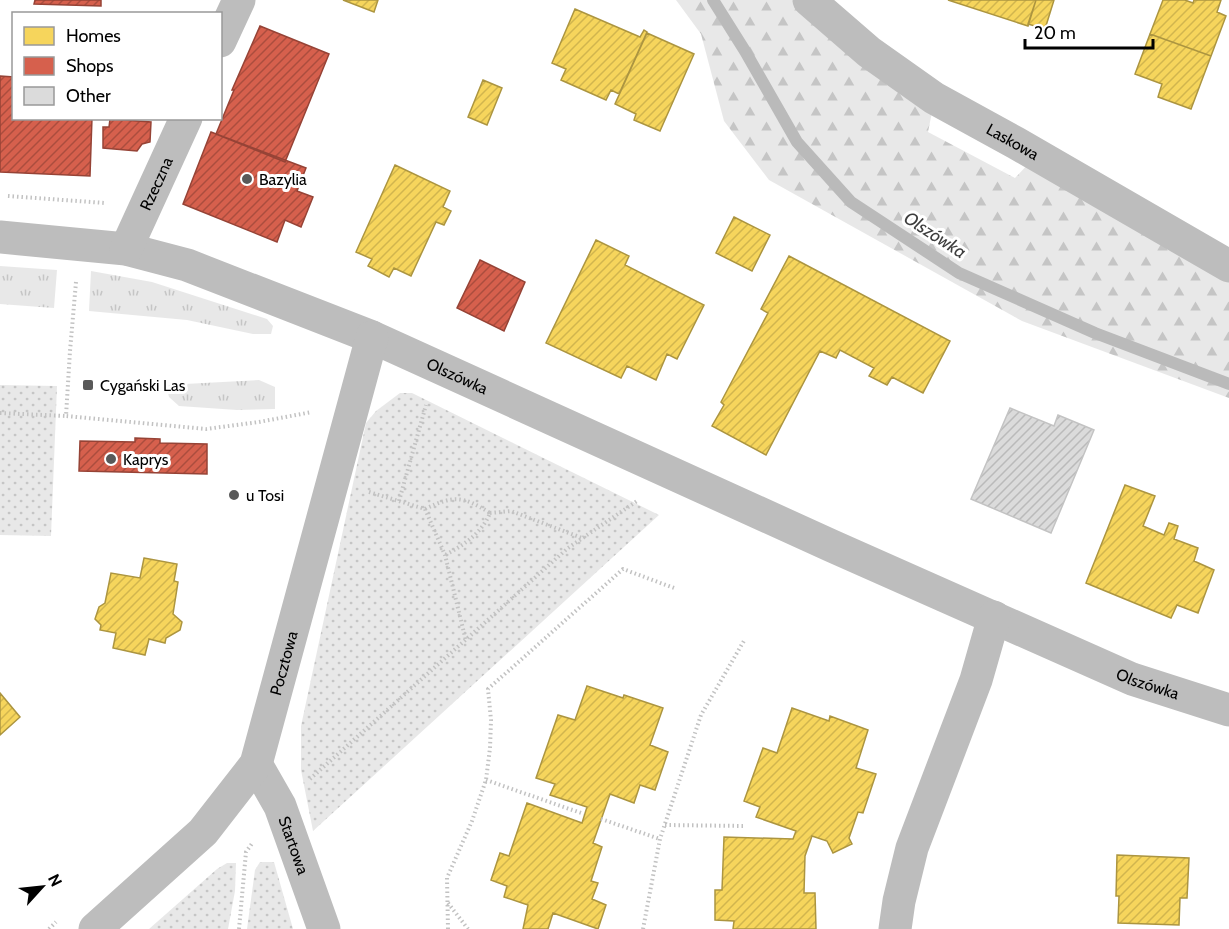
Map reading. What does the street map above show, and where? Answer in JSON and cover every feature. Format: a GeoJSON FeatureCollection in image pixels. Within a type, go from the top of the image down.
{"type":"FeatureCollection","features":[{"type":"Feature","properties":{"kind":"street"},"geometry":{"type":"LineString","coordinates":[[222,38],[239,0]]}},
{"type":"Feature","properties":{"kind":"street","name":"Laskowa"},"geometry":{"type":"LineString","coordinates":[[809,0],[869,52],[934,98],[1229,266]]}},
{"type":"Feature","properties":{"kind":"street","name":"Rzeczna"},"geometry":{"type":"LineString","coordinates":[[126,249],[185,120]]}},
{"type":"Feature","properties":{"kind":"street","name":"Olszówka"},"geometry":{"type":"LineString","coordinates":[[0,237],[126,249],[188,265],[372,337],[1132,679],[1229,710]]}},
{"type":"Feature","properties":{"kind":"street","name":"Pocztowa"},"geometry":{"type":"LineString","coordinates":[[95,929],[203,832],[256,764],[372,337]]}},
{"type":"Feature","properties":{"kind":"street"},"geometry":{"type":"LineString","coordinates":[[895,929],[899,901],[912,848],[976,680],[994,617]]}},
{"type":"Feature","properties":{"kind":"street","name":"Startowa"},"geometry":{"type":"LineString","coordinates":[[256,764],[280,806],[324,929]]}},
{"type":"Feature","properties":{"kind":"path"},"geometry":{"type":"LineString","coordinates":[[66,416],[77,275]]}},
{"type":"Feature","properties":{"kind":"path"},"geometry":{"type":"LineString","coordinates":[[399,501],[429,396]]}},
{"type":"Feature","properties":{"kind":"path"},"geometry":{"type":"LineString","coordinates":[[0,413],[66,416],[206,429],[259,422],[309,411],[306,423]]}},
{"type":"Feature","properties":{"kind":"path"},"geometry":{"type":"LineString","coordinates":[[358,488],[425,509],[443,501],[462,498],[490,513],[511,511],[582,538]]}},
{"type":"Feature","properties":{"kind":"path"},"geometry":{"type":"LineString","coordinates":[[238,929],[246,852],[280,806],[568,548],[644,496]]}},
{"type":"Feature","properties":{"kind":"path"},"geometry":{"type":"LineString","coordinates":[[425,509],[445,555],[466,640]]}},
{"type":"Feature","properties":{"kind":"path"},"geometry":{"type":"LineString","coordinates":[[445,555],[476,534],[486,523],[490,513]]}},
{"type":"Feature","properties":{"kind":"path"},"geometry":{"type":"LineString","coordinates":[[448,929],[447,878],[472,821],[486,780],[490,730],[488,689],[623,569],[674,588]]}},
{"type":"Feature","properties":{"kind":"path"},"geometry":{"type":"LineString","coordinates":[[644,929],[660,839],[701,715],[745,639]]}},
{"type":"Feature","properties":{"kind":"path"},"geometry":{"type":"LineString","coordinates":[[486,780],[584,814]]}},
{"type":"Feature","properties":{"kind":"path"},"geometry":{"type":"LineString","coordinates":[[601,819],[660,839]]}},
{"type":"Feature","properties":{"kind":"path"},"geometry":{"type":"LineString","coordinates":[[664,825],[746,826]]}},
{"type":"Feature","properties":{"kind":"path"},"geometry":{"type":"LineString","coordinates":[[447,902],[468,929]]}},
{"type":"Feature","properties":{"kind":"path"},"geometry":{"type":"LineString","coordinates":[[49,929],[57,921]]}},
{"type":"Feature","properties":{"kind":"green space"},"geometry":{"type":"Polygon","coordinates":[[[676,0],[792,0],[862,60],[932,112],[928,132],[1015,178],[1031,161],[1229,279],[1229,398],[1022,321],[769,180],[724,121],[701,34],[676,0]]]}},
{"type":"Feature","properties":{"kind":"green space"},"geometry":{"type":"Polygon","coordinates":[[[0,266],[57,270],[54,308],[0,304],[0,266]]]}},
{"type":"Feature","properties":{"kind":"green space"},"geometry":{"type":"Polygon","coordinates":[[[91,271],[152,282],[267,319],[273,326],[271,334],[253,334],[187,320],[89,311],[91,271]]]}},
{"type":"Feature","properties":{"kind":"green space"},"geometry":{"type":"Polygon","coordinates":[[[259,380],[275,387],[275,409],[237,410],[179,406],[169,397],[166,385],[259,380]]]}},
{"type":"Feature","properties":{"kind":"green space"},"geometry":{"type":"Polygon","coordinates":[[[0,385],[57,386],[51,536],[0,535],[0,385]]]}},
{"type":"Feature","properties":{"kind":"green space"},"geometry":{"type":"Polygon","coordinates":[[[400,393],[412,393],[659,515],[313,831],[301,770],[301,726],[366,423],[376,411],[400,393]]]}},
{"type":"Feature","properties":{"kind":"green space"},"geometry":{"type":"Polygon","coordinates":[[[260,862],[274,862],[293,929],[247,929],[255,870],[260,862]]]}},
{"type":"Feature","properties":{"kind":"green space"},"geometry":{"type":"Polygon","coordinates":[[[227,863],[236,863],[235,891],[228,929],[149,929],[217,869],[227,863]]]}},
{"type":"Feature","properties":{"kind":"building: Homes"},"geometry":{"type":"Polygon","coordinates":[[[343,0],[378,0],[374,12],[343,0]]]}},
{"type":"Feature","properties":{"kind":"building: Homes"},"geometry":{"type":"Polygon","coordinates":[[[948,0],[1036,0],[1028,26],[948,0]]]}},
{"type":"Feature","properties":{"kind":"building: Homes"},"geometry":{"type":"Polygon","coordinates":[[[1036,0],[1054,0],[1045,29],[1028,24],[1036,0]]]}},
{"type":"Feature","properties":{"kind":"building: Homes"},"geometry":{"type":"Polygon","coordinates":[[[1163,0],[1185,0],[1193,3],[1194,0],[1221,0],[1217,12],[1226,16],[1211,56],[1150,34],[1163,0]]]}},
{"type":"Feature","properties":{"kind":"building: Homes"},"geometry":{"type":"Polygon","coordinates":[[[575,9],[640,37],[644,30],[647,32],[619,94],[611,90],[606,100],[561,80],[566,69],[552,63],[575,9]]]}},
{"type":"Feature","properties":{"kind":"building: Homes"},"geometry":{"type":"Polygon","coordinates":[[[647,33],[694,54],[660,131],[634,120],[636,114],[615,104],[647,33]]]}},
{"type":"Feature","properties":{"kind":"building: Homes"},"geometry":{"type":"Polygon","coordinates":[[[1150,34],[1211,56],[1191,109],[1158,97],[1162,84],[1135,74],[1150,34]]]}},
{"type":"Feature","properties":{"kind":"building: Homes"},"geometry":{"type":"Polygon","coordinates":[[[483,80],[502,88],[487,125],[468,117],[483,80]]]}},
{"type":"Feature","properties":{"kind":"building: Homes"},"geometry":{"type":"Polygon","coordinates":[[[395,165],[450,191],[443,207],[451,211],[444,225],[436,222],[411,276],[394,268],[389,277],[368,266],[372,259],[356,252],[395,165]]]}},
{"type":"Feature","properties":{"kind":"building: Homes"},"geometry":{"type":"Polygon","coordinates":[[[734,217],[770,235],[752,271],[716,253],[734,217]]]}},
{"type":"Feature","properties":{"kind":"building: Homes"},"geometry":{"type":"Polygon","coordinates":[[[596,240],[629,256],[625,265],[704,305],[677,359],[667,354],[656,380],[627,366],[621,378],[546,343],[596,240]]]}},
{"type":"Feature","properties":{"kind":"building: Homes"},"geometry":{"type":"Polygon","coordinates":[[[789,256],[950,341],[923,393],[892,377],[887,385],[869,376],[874,368],[840,350],[836,358],[820,351],[766,455],[712,426],[724,405],[721,402],[768,313],[761,309],[789,256]]]}},
{"type":"Feature","properties":{"kind":"building: Homes"},"geometry":{"type":"Polygon","coordinates":[[[1125,485],[1155,496],[1143,526],[1164,535],[1169,523],[1178,526],[1174,539],[1198,548],[1194,561],[1214,570],[1198,613],[1177,605],[1171,618],[1086,583],[1125,485]]]}},
{"type":"Feature","properties":{"kind":"building: Homes"},"geometry":{"type":"Polygon","coordinates":[[[144,558],[177,564],[174,581],[178,582],[173,614],[182,622],[180,630],[166,638],[165,643],[149,639],[145,655],[113,648],[116,633],[100,630],[101,625],[95,619],[99,607],[105,603],[111,573],[140,578],[144,558]]]}},
{"type":"Feature","properties":{"kind":"building: Homes"},"geometry":{"type":"Polygon","coordinates":[[[587,686],[663,708],[650,745],[668,752],[655,790],[640,785],[634,803],[610,794],[593,843],[602,847],[591,881],[598,883],[592,899],[606,905],[598,929],[553,913],[548,929],[523,929],[528,905],[504,897],[507,886],[491,880],[500,853],[509,856],[527,803],[582,823],[587,807],[550,795],[555,784],[536,778],[558,715],[575,720],[587,686]]]}},
{"type":"Feature","properties":{"kind":"building: Homes"},"geometry":{"type":"Polygon","coordinates":[[[0,693],[20,717],[0,735],[0,693]]]}},
{"type":"Feature","properties":{"kind":"building: Homes"},"geometry":{"type":"Polygon","coordinates":[[[792,708],[829,721],[830,716],[868,730],[856,768],[876,774],[863,813],[858,812],[849,838],[852,844],[833,853],[827,841],[812,836],[805,856],[804,893],[815,893],[816,929],[733,929],[734,921],[715,920],[715,890],[722,890],[724,837],[793,839],[796,831],[756,817],[760,807],[744,801],[763,748],[777,753],[792,708]]]}},
{"type":"Feature","properties":{"kind":"building: Homes"},"geometry":{"type":"Polygon","coordinates":[[[1117,855],[1189,858],[1187,898],[1180,898],[1179,925],[1118,923],[1117,855]]]}},
{"type":"Feature","properties":{"kind":"building: Shops"},"geometry":{"type":"Polygon","coordinates":[[[35,0],[101,0],[101,6],[34,4],[35,0]]]}},
{"type":"Feature","properties":{"kind":"building: Shops"},"geometry":{"type":"Polygon","coordinates":[[[260,26],[329,54],[285,162],[216,134],[234,90],[232,90],[260,26]]]}},
{"type":"Feature","properties":{"kind":"building: Shops"},"geometry":{"type":"Polygon","coordinates":[[[0,76],[12,77],[12,120],[92,120],[90,176],[0,172],[0,76]]]}},
{"type":"Feature","properties":{"kind":"building: Shops"},"geometry":{"type":"Polygon","coordinates":[[[110,120],[151,122],[150,142],[142,144],[137,151],[103,148],[103,127],[109,127],[110,120]]]}},
{"type":"Feature","properties":{"kind":"building: Shops","name":"Bazylia"},"geometry":{"type":"Polygon","coordinates":[[[211,132],[306,168],[297,191],[313,197],[301,227],[285,220],[277,242],[183,204],[211,132]]]}},
{"type":"Feature","properties":{"kind":"building: Shops"},"geometry":{"type":"Polygon","coordinates":[[[480,260],[525,282],[504,331],[457,308],[480,260]]]}},
{"type":"Feature","properties":{"kind":"building: Shops"},"geometry":{"type":"Polygon","coordinates":[[[135,438],[160,439],[160,443],[207,444],[207,474],[79,471],[80,441],[135,442],[135,438]]]}},
{"type":"Feature","properties":{"kind":"building: Other"},"geometry":{"type":"Polygon","coordinates":[[[1010,408],[1054,426],[1058,415],[1094,430],[1051,533],[971,499],[1010,408]]]}},
{"type":"Feature","properties":{"kind":"waterway","name":"Olszówka"},"geometry":{"type":"LineString","coordinates":[[713,0],[797,142],[851,202],[959,273],[1095,333],[1229,384]]}},
{"type":"Feature","properties":{"kind":"place","name":"Bazylia"},"geometry":{"type":"Point","coordinates":[247,179]}},
{"type":"Feature","properties":{"kind":"place","name":"Cygański Las"},"geometry":{"type":"Point","coordinates":[88,385]}},
{"type":"Feature","properties":{"kind":"place","name":"Kaprys"},"geometry":{"type":"Point","coordinates":[111,459]}},
{"type":"Feature","properties":{"kind":"place","name":"u Tosi"},"geometry":{"type":"Point","coordinates":[234,495]}}]}
